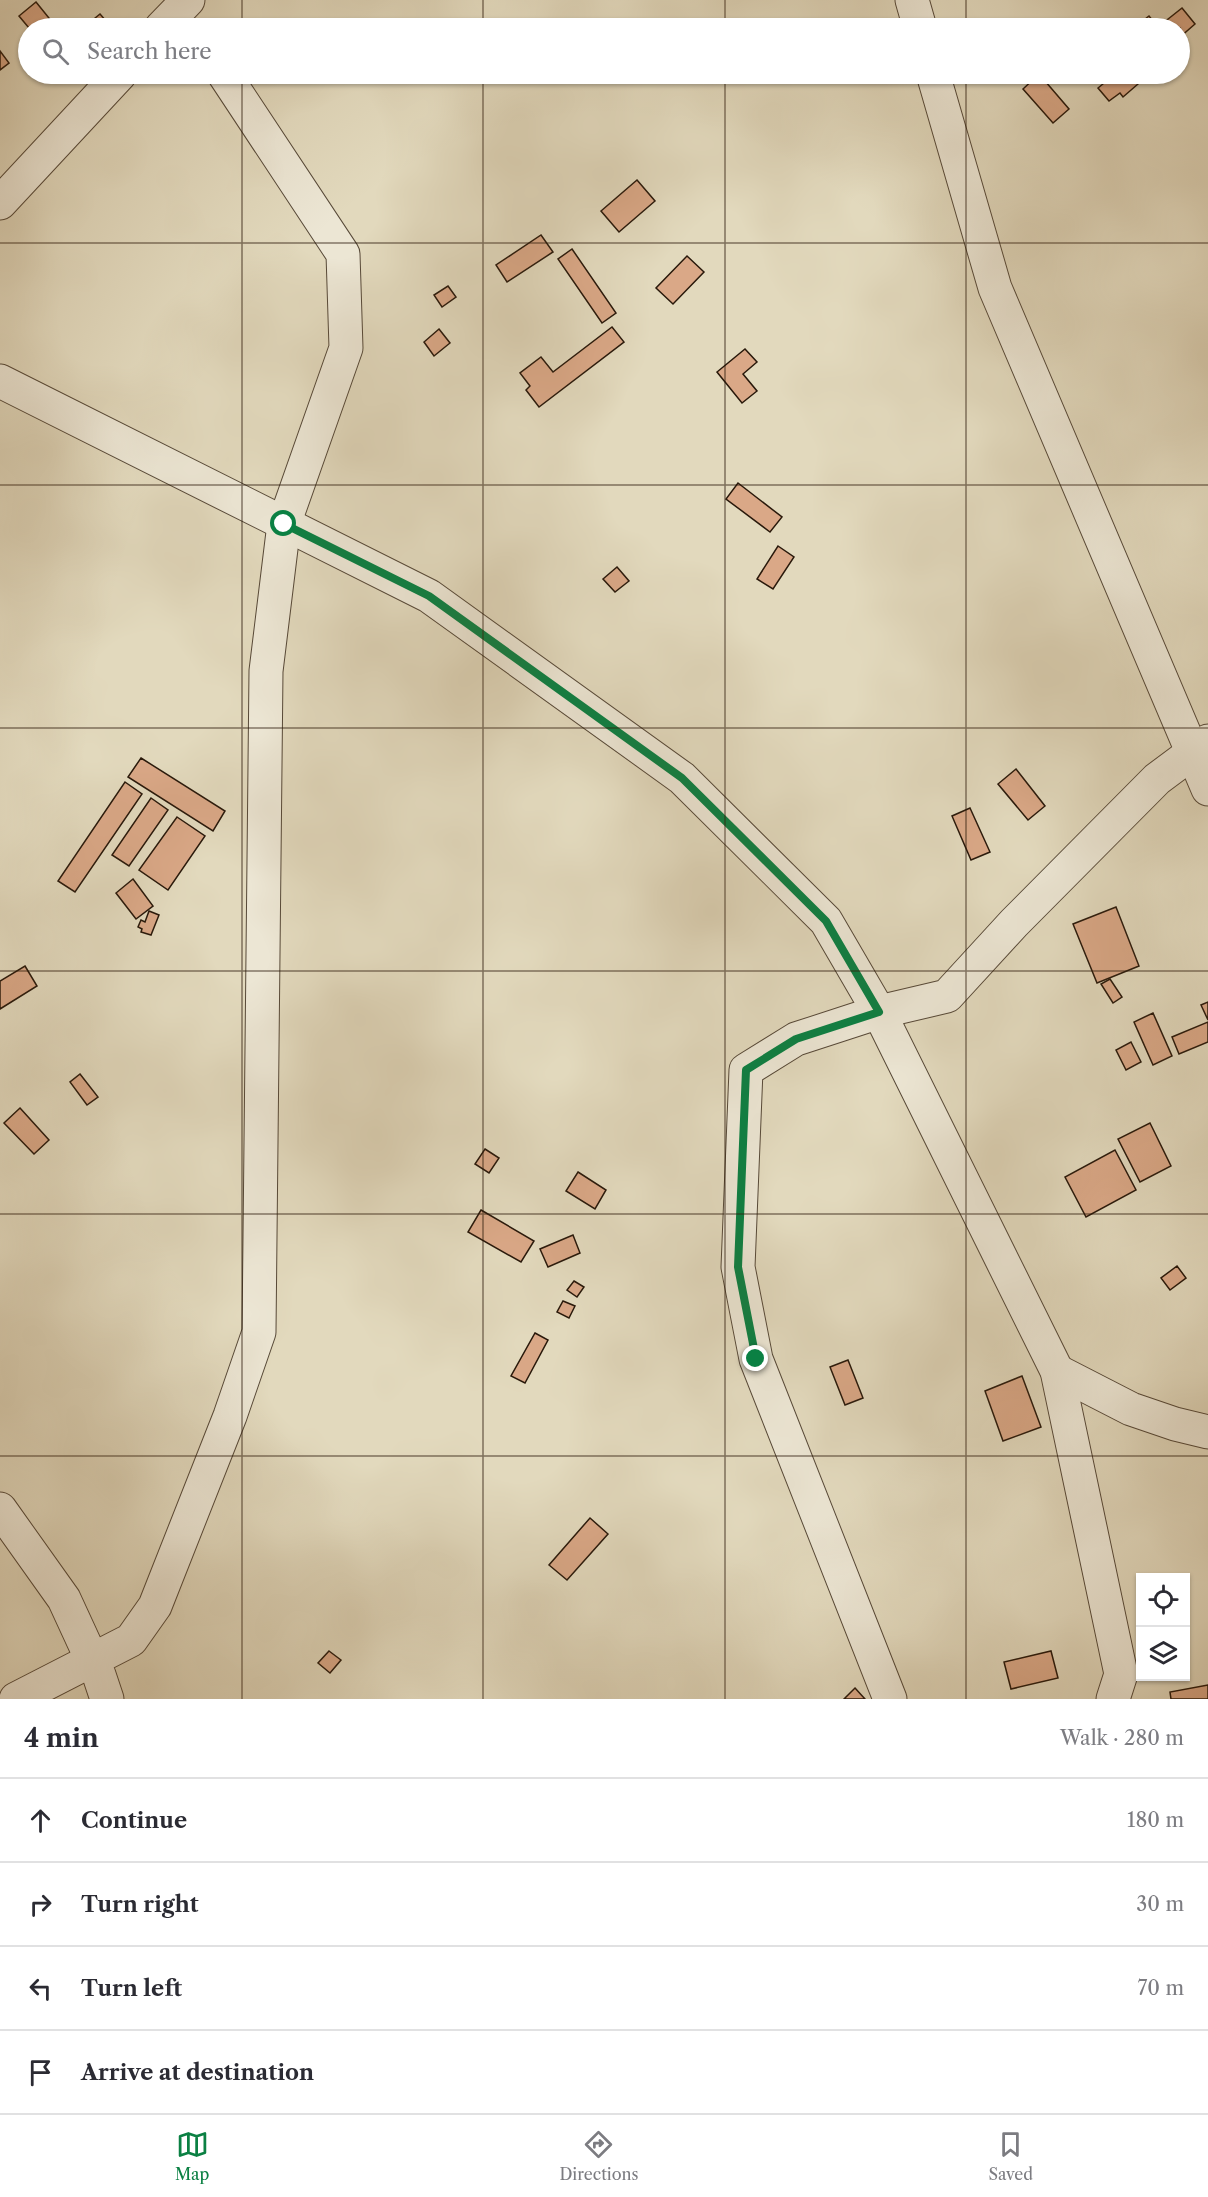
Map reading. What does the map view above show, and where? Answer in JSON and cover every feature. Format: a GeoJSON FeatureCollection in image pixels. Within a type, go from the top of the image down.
{"type":"FeatureCollection","features":[{"type":"Feature","properties":{"kind":"street"},"geometry":{"type":"LineString","coordinates":[[912,0],[917,18]]}},
{"type":"Feature","properties":{"kind":"street"},"geometry":{"type":"LineString","coordinates":[[0,203],[111,84]]}},
{"type":"Feature","properties":{"kind":"street"},"geometry":{"type":"LineString","coordinates":[[16,1699],[131,1640],[155,1606],[230,1416],[259,1332],[266,671],[284,524],[346,348],[343,254],[231,84]]}},
{"type":"Feature","properties":{"kind":"street"},"geometry":{"type":"LineString","coordinates":[[936,84],[995,288],[1200,746],[1208,789]]}},
{"type":"Feature","properties":{"kind":"street"},"geometry":{"type":"LineString","coordinates":[[0,381],[429,596],[682,778],[826,921],[879,1012],[1057,1371],[1121,1674],[1113,1699]]}},
{"type":"Feature","properties":{"kind":"street"},"geometry":{"type":"LineString","coordinates":[[890,1699],[756,1359],[738,1267],[746,1070],[796,1039],[879,1012],[947,996],[1014,923],[1157,779],[1200,746]]}},
{"type":"Feature","properties":{"kind":"street"},"geometry":{"type":"LineString","coordinates":[[1057,1371],[1131,1409],[1208,1432]]}},
{"type":"Feature","properties":{"kind":"street"},"geometry":{"type":"LineString","coordinates":[[0,1509],[64,1599],[99,1675],[106,1699]]}},
{"type":"Feature","properties":{"kind":"building"},"geometry":{"type":"Polygon","coordinates":[[[36,2],[49,18],[21,18],[19,16],[36,2]]]}},
{"type":"Feature","properties":{"kind":"building"},"geometry":{"type":"Polygon","coordinates":[[[1182,8],[1195,24],[1190,28],[1190,18],[1169,18],[1182,8]]]}},
{"type":"Feature","properties":{"kind":"building"},"geometry":{"type":"Polygon","coordinates":[[[0,51],[9,63],[0,70],[0,51]]]}},
{"type":"Feature","properties":{"kind":"building"},"geometry":{"type":"Polygon","coordinates":[[[1028,84],[1048,84],[1069,109],[1053,123],[1023,89],[1028,84]]]}},
{"type":"Feature","properties":{"kind":"building"},"geometry":{"type":"Polygon","coordinates":[[[1103,84],[1138,84],[1123,97],[1120,93],[1109,101],[1098,88],[1103,84]]]}},
{"type":"Feature","properties":{"kind":"building"},"geometry":{"type":"Polygon","coordinates":[[[637,180],[655,201],[619,232],[601,211],[637,180]]]}},
{"type":"Feature","properties":{"kind":"building"},"geometry":{"type":"Polygon","coordinates":[[[541,235],[553,252],[507,282],[496,265],[541,235]]]}},
{"type":"Feature","properties":{"kind":"building"},"geometry":{"type":"Polygon","coordinates":[[[572,249],[616,313],[602,323],[558,259],[572,249]]]}},
{"type":"Feature","properties":{"kind":"building"},"geometry":{"type":"Polygon","coordinates":[[[687,256],[704,272],[673,304],[656,288],[687,256]]]}},
{"type":"Feature","properties":{"kind":"building"},"geometry":{"type":"Polygon","coordinates":[[[448,286],[456,297],[442,307],[434,295],[448,286]]]}},
{"type":"Feature","properties":{"kind":"building"},"geometry":{"type":"Polygon","coordinates":[[[612,327],[624,342],[539,407],[526,390],[530,386],[520,373],[541,357],[553,372],[612,327]]]}},
{"type":"Feature","properties":{"kind":"building"},"geometry":{"type":"Polygon","coordinates":[[[439,329],[450,343],[434,356],[424,342],[439,329]]]}},
{"type":"Feature","properties":{"kind":"building"},"geometry":{"type":"Polygon","coordinates":[[[745,349],[757,362],[743,374],[757,391],[742,403],[717,372],[745,349]]]}},
{"type":"Feature","properties":{"kind":"building"},"geometry":{"type":"Polygon","coordinates":[[[738,483],[782,517],[770,532],[726,499],[738,483]]]}},
{"type":"Feature","properties":{"kind":"building"},"geometry":{"type":"Polygon","coordinates":[[[778,546],[794,557],[773,589],[757,579],[778,546]]]}},
{"type":"Feature","properties":{"kind":"building"},"geometry":{"type":"Polygon","coordinates":[[[617,567],[629,581],[615,592],[603,579],[617,567]]]}},
{"type":"Feature","properties":{"kind":"building"},"geometry":{"type":"Polygon","coordinates":[[[141,758],[225,811],[213,831],[128,777],[141,758]]]}},
{"type":"Feature","properties":{"kind":"building"},"geometry":{"type":"Polygon","coordinates":[[[1016,769],[1045,806],[1028,820],[998,784],[1016,769]]]}},
{"type":"Feature","properties":{"kind":"building"},"geometry":{"type":"Polygon","coordinates":[[[125,782],[142,794],[75,892],[58,881],[125,782]]]}},
{"type":"Feature","properties":{"kind":"building"},"geometry":{"type":"Polygon","coordinates":[[[151,798],[168,810],[129,866],[112,855],[151,798]]]}},
{"type":"Feature","properties":{"kind":"building"},"geometry":{"type":"Polygon","coordinates":[[[970,808],[990,852],[971,860],[952,816],[970,808]]]}},
{"type":"Feature","properties":{"kind":"building"},"geometry":{"type":"Polygon","coordinates":[[[177,817],[205,836],[168,890],[139,870],[177,817]]]}},
{"type":"Feature","properties":{"kind":"building"},"geometry":{"type":"Polygon","coordinates":[[[133,879],[153,906],[136,919],[116,893],[133,879]]]}},
{"type":"Feature","properties":{"kind":"building"},"geometry":{"type":"Polygon","coordinates":[[[1116,907],[1139,966],[1097,983],[1073,924],[1116,907]]]}},
{"type":"Feature","properties":{"kind":"building"},"geometry":{"type":"Polygon","coordinates":[[[149,911],[159,915],[151,935],[141,932],[142,929],[138,927],[141,920],[145,922],[149,911]]]}},
{"type":"Feature","properties":{"kind":"building"},"geometry":{"type":"Polygon","coordinates":[[[25,966],[37,986],[0,1009],[0,981],[25,966]]]}},
{"type":"Feature","properties":{"kind":"building"},"geometry":{"type":"Polygon","coordinates":[[[1110,979],[1122,997],[1113,1003],[1101,984],[1110,979]]]}},
{"type":"Feature","properties":{"kind":"building"},"geometry":{"type":"Polygon","coordinates":[[[1208,1002],[1208,1020],[1201,1005],[1208,1002]]]}},
{"type":"Feature","properties":{"kind":"building"},"geometry":{"type":"Polygon","coordinates":[[[1153,1013],[1172,1056],[1153,1065],[1134,1022],[1153,1013]]]}},
{"type":"Feature","properties":{"kind":"building"},"geometry":{"type":"Polygon","coordinates":[[[1208,1022],[1208,1042],[1179,1054],[1172,1037],[1208,1022]]]}},
{"type":"Feature","properties":{"kind":"building"},"geometry":{"type":"Polygon","coordinates":[[[1131,1042],[1141,1062],[1126,1070],[1116,1050],[1131,1042]]]}},
{"type":"Feature","properties":{"kind":"building"},"geometry":{"type":"Polygon","coordinates":[[[80,1074],[98,1097],[87,1105],[70,1082],[80,1074]]]}},
{"type":"Feature","properties":{"kind":"building"},"geometry":{"type":"Polygon","coordinates":[[[20,1108],[49,1140],[34,1154],[4,1123],[20,1108]]]}},
{"type":"Feature","properties":{"kind":"building"},"geometry":{"type":"Polygon","coordinates":[[[1150,1123],[1171,1166],[1140,1182],[1118,1139],[1150,1123]]]}},
{"type":"Feature","properties":{"kind":"building"},"geometry":{"type":"Polygon","coordinates":[[[485,1149],[499,1158],[489,1173],[475,1164],[485,1149]]]}},
{"type":"Feature","properties":{"kind":"building"},"geometry":{"type":"Polygon","coordinates":[[[1115,1150],[1136,1190],[1086,1217],[1065,1177],[1115,1150]]]}},
{"type":"Feature","properties":{"kind":"building"},"geometry":{"type":"Polygon","coordinates":[[[578,1172],[606,1190],[595,1209],[566,1191],[578,1172]]]}},
{"type":"Feature","properties":{"kind":"building"},"geometry":{"type":"Polygon","coordinates":[[[481,1210],[534,1241],[521,1262],[468,1232],[481,1210]]]}},
{"type":"Feature","properties":{"kind":"building"},"geometry":{"type":"Polygon","coordinates":[[[573,1235],[580,1253],[548,1267],[540,1249],[573,1235]]]}},
{"type":"Feature","properties":{"kind":"building"},"geometry":{"type":"Polygon","coordinates":[[[1177,1266],[1186,1278],[1170,1290],[1161,1278],[1177,1266]]]}},
{"type":"Feature","properties":{"kind":"building"},"geometry":{"type":"Polygon","coordinates":[[[574,1281],[584,1287],[577,1297],[567,1290],[574,1281]]]}},
{"type":"Feature","properties":{"kind":"building"},"geometry":{"type":"Polygon","coordinates":[[[563,1301],[575,1306],[569,1318],[557,1312],[563,1301]]]}},
{"type":"Feature","properties":{"kind":"building"},"geometry":{"type":"Polygon","coordinates":[[[535,1333],[548,1340],[525,1383],[511,1376],[535,1333]]]}},
{"type":"Feature","properties":{"kind":"building"},"geometry":{"type":"Polygon","coordinates":[[[848,1360],[863,1398],[845,1405],[830,1367],[848,1360]]]}},
{"type":"Feature","properties":{"kind":"building"},"geometry":{"type":"Polygon","coordinates":[[[1022,1376],[1041,1427],[1003,1441],[985,1391],[1022,1376]]]}},
{"type":"Feature","properties":{"kind":"building"},"geometry":{"type":"Polygon","coordinates":[[[590,1518],[608,1534],[567,1580],[549,1565],[590,1518]]]}},
{"type":"Feature","properties":{"kind":"building"},"geometry":{"type":"Polygon","coordinates":[[[329,1651],[341,1660],[330,1673],[318,1663],[329,1651]]]}},
{"type":"Feature","properties":{"kind":"building"},"geometry":{"type":"Polygon","coordinates":[[[1051,1651],[1058,1678],[1011,1689],[1004,1662],[1051,1651]]]}},
{"type":"Feature","properties":{"kind":"building"},"geometry":{"type":"Polygon","coordinates":[[[1208,1685],[1208,1699],[1171,1699],[1170,1692],[1208,1685]]]}},
{"type":"Feature","properties":{"kind":"building"},"geometry":{"type":"Polygon","coordinates":[[[855,1688],[865,1699],[844,1699],[855,1688]]]}},
{"type":"Feature","properties":{"kind":"route"},"geometry":{"type":"LineString","coordinates":[[284,524],[429,596],[682,778],[826,921],[879,1012],[796,1039],[746,1070],[738,1267],[756,1359]]}}]}
